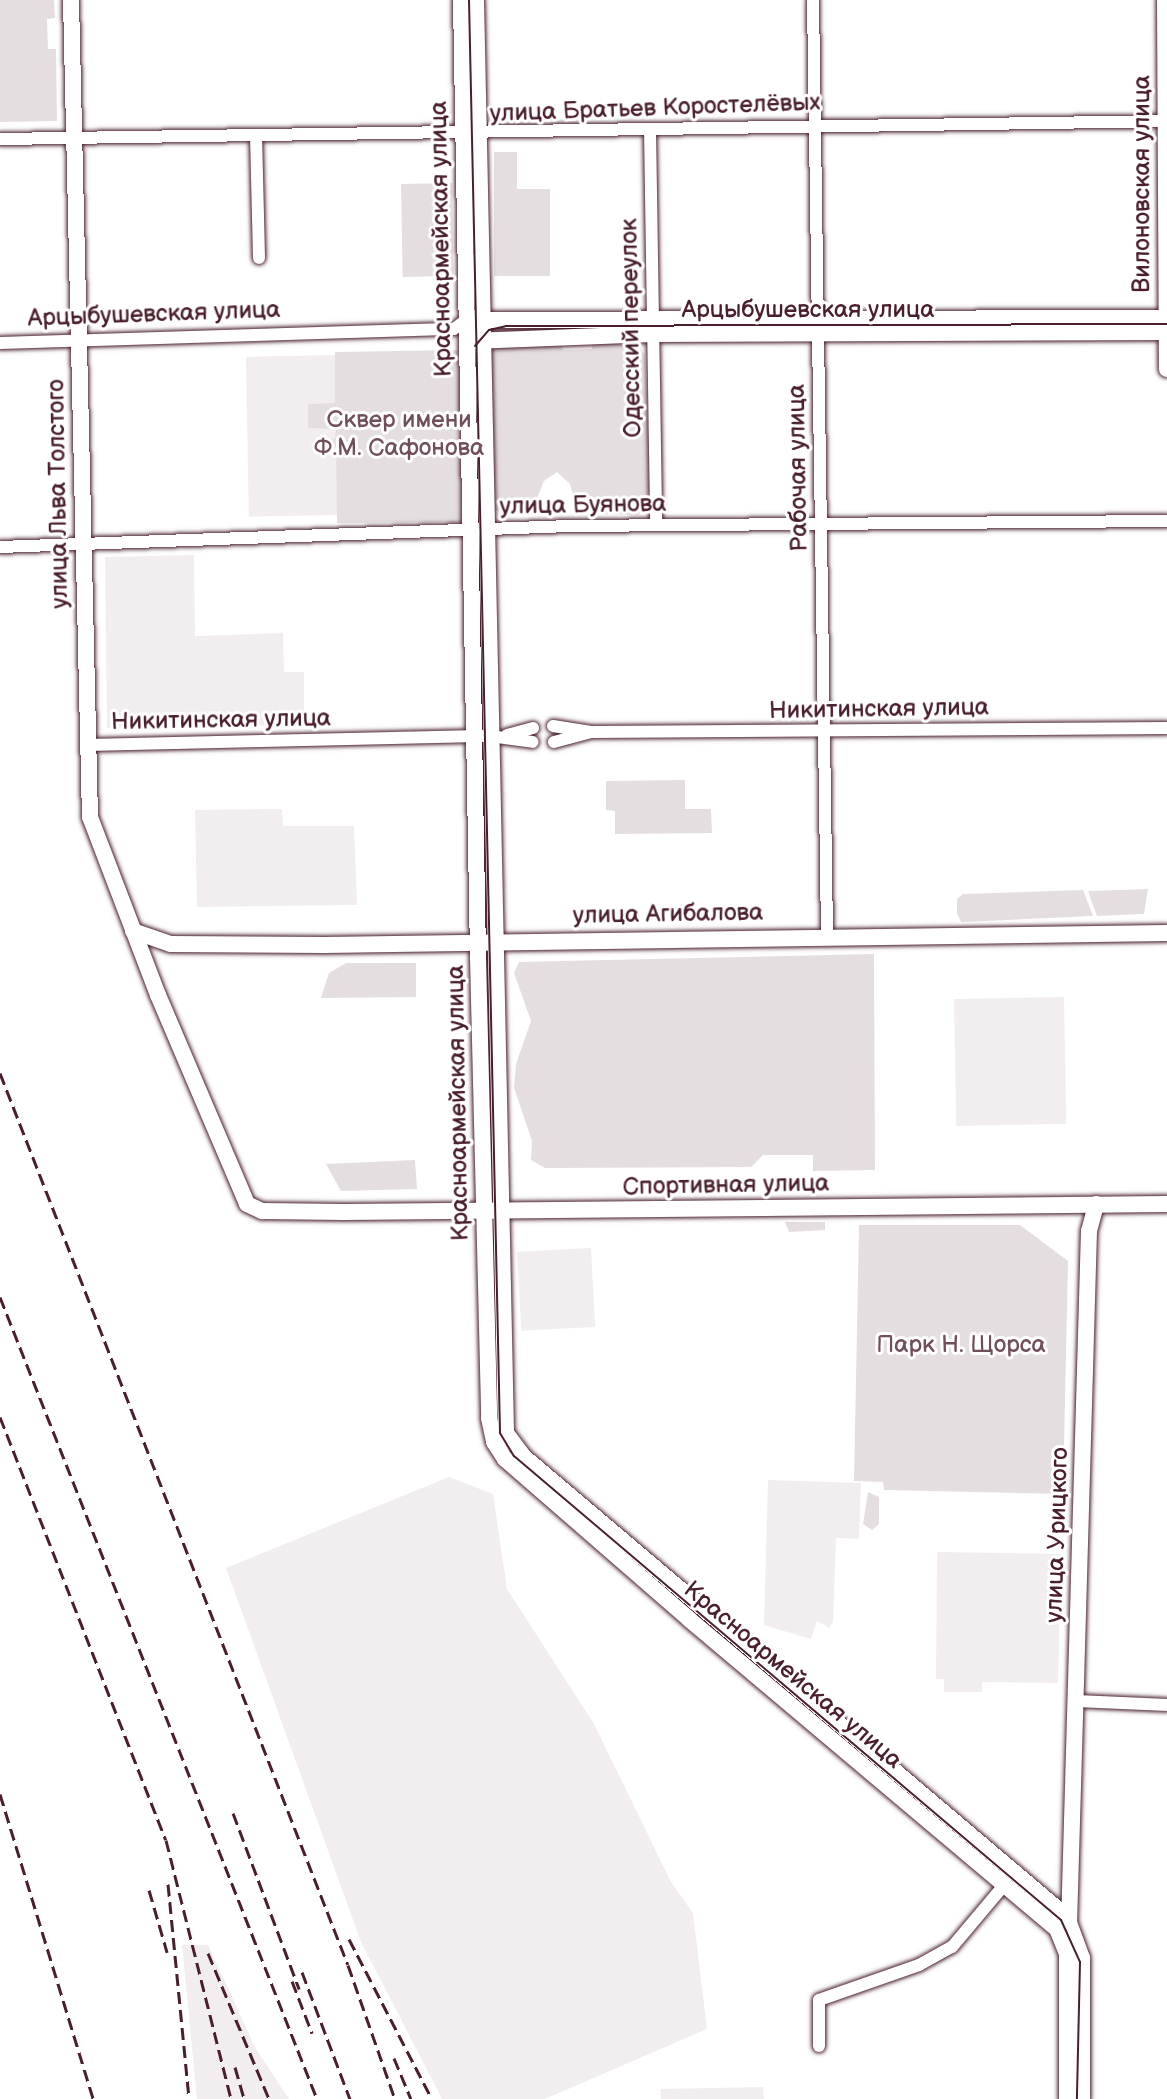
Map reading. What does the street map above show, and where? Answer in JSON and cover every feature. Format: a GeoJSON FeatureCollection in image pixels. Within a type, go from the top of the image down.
{"type":"FeatureCollection","features":[{"type":"Feature","properties":{"kind":"main road","name":"улица Льва Толстого"},"geometry":{"type":"LineString","coordinates":[[71,0],[87,745],[92,828],[238,1192],[254,1209],[285,1212]]}},
{"type":"Feature","properties":{"kind":"main road","name":"Красноармейская улица"},"geometry":{"type":"LineString","coordinates":[[461,0],[471,134]]}},
{"type":"Feature","properties":{"kind":"main road","name":"Красноармейская улица"},"geometry":{"type":"LineString","coordinates":[[476,0],[471,134],[470,330],[488,737],[486,942],[492,1211],[504,1421],[510,1443],[1068,1919]]}},
{"type":"Feature","properties":{"kind":"main road","name":"Вилоновская улица"},"geometry":{"type":"LineString","coordinates":[[1165,0],[1167,369]]}},
{"type":"Feature","properties":{"kind":"main road","name":"Арцыбушевская улица"},"geometry":{"type":"LineString","coordinates":[[818,327],[1167,318]]}},
{"type":"Feature","properties":{"kind":"main road","name":"Арцыбушевская улица"},"geometry":{"type":"LineString","coordinates":[[470,330],[818,327],[1167,332]]}},
{"type":"Feature","properties":{"kind":"main road","name":"улица Агибалова"},"geometry":{"type":"LineString","coordinates":[[133,931],[170,944],[1167,933]]}},
{"type":"Feature","properties":{"kind":"main road"},"geometry":{"type":"LineString","coordinates":[[150,975],[155,952],[170,944]]}},
{"type":"Feature","properties":{"kind":"main road","name":"улица Урицкого"},"geometry":{"type":"LineString","coordinates":[[1073,1867],[1089,1231],[1096,1204]]}},
{"type":"Feature","properties":{"kind":"main road","name":"Спортивная улица"},"geometry":{"type":"LineString","coordinates":[[285,1212],[1167,1204]]}},
{"type":"Feature","properties":{"kind":"main road","name":"Красноармейская улица"},"geometry":{"type":"LineString","coordinates":[[492,1211],[489,1418],[499,1451],[690,1620],[1057,1929],[1071,1948]]}},
{"type":"Feature","properties":{"kind":"main road"},"geometry":{"type":"LineString","coordinates":[[1073,1867],[1068,1919],[1082,2099]]}},
{"type":"Feature","properties":{"kind":"main road"},"geometry":{"type":"LineString","coordinates":[[1067,2099],[1073,1867]]}},
{"type":"Feature","properties":{"kind":"street","name":"Рабочая улица"},"geometry":{"type":"LineString","coordinates":[[813,0],[827,935]]}},
{"type":"Feature","properties":{"kind":"street","name":"улица Братьев Коростелёвых"},"geometry":{"type":"LineString","coordinates":[[0,139],[1166,121]]}},
{"type":"Feature","properties":{"kind":"street","name":"Одесский переулок"},"geometry":{"type":"LineString","coordinates":[[650,130],[656,525]]}},
{"type":"Feature","properties":{"kind":"street"},"geometry":{"type":"LineString","coordinates":[[256,135],[259,258]]}},
{"type":"Feature","properties":{"kind":"street","name":"Арцыбушевская улица"},"geometry":{"type":"LineString","coordinates":[[0,343],[470,330]]}},
{"type":"Feature","properties":{"kind":"street","name":"улица Буянова"},"geometry":{"type":"LineString","coordinates":[[0,547],[656,525],[1167,521]]}},
{"type":"Feature","properties":{"kind":"street","name":"Никитинская улица"},"geometry":{"type":"LineString","coordinates":[[553,726],[592,732],[1167,728]]}},
{"type":"Feature","properties":{"kind":"street","name":"Никитинская улица"},"geometry":{"type":"LineString","coordinates":[[488,737],[533,728]]}},
{"type":"Feature","properties":{"kind":"street","name":"Никитинская улица"},"geometry":{"type":"LineString","coordinates":[[554,742],[592,732]]}},
{"type":"Feature","properties":{"kind":"street","name":"Никитинская улица"},"geometry":{"type":"LineString","coordinates":[[87,745],[488,737],[533,742]]}},
{"type":"Feature","properties":{"kind":"street"},"geometry":{"type":"LineString","coordinates":[[1077,1701],[1167,1705]]}},
{"type":"Feature","properties":{"kind":"street"},"geometry":{"type":"LineString","coordinates":[[819,2046],[819,2000],[930,1959],[952,1947],[1005,1884]]}},
{"type":"Feature","properties":{"kind":"shaded area"},"geometry":{"type":"Polygon","coordinates":[[[336,355],[339,515],[249,517],[246,357],[336,355]]]}},
{"type":"Feature","properties":{"kind":"shaded area"},"geometry":{"type":"Polygon","coordinates":[[[194,555],[195,636],[283,633],[284,672],[304,672],[304,725],[107,728],[105,557],[194,555]]]}},
{"type":"Feature","properties":{"kind":"shaded area"},"geometry":{"type":"Polygon","coordinates":[[[282,809],[283,826],[354,826],[357,905],[197,907],[195,810],[282,809]]]}},
{"type":"Feature","properties":{"kind":"shaded area"},"geometry":{"type":"Polygon","coordinates":[[[1064,997],[1066,1124],[956,1126],[954,999],[1064,997]]]}},
{"type":"Feature","properties":{"kind":"shaded area"},"geometry":{"type":"Polygon","coordinates":[[[591,1248],[595,1327],[521,1331],[517,1252],[591,1248]]]}},
{"type":"Feature","properties":{"kind":"shaded area"},"geometry":{"type":"Polygon","coordinates":[[[449,1477],[493,1494],[507,1589],[594,1724],[671,1882],[693,1913],[707,2029],[545,2099],[442,2099],[361,1942],[226,1568],[449,1477]]]}},
{"type":"Feature","properties":{"kind":"shaded area"},"geometry":{"type":"Polygon","coordinates":[[[768,1480],[861,1483],[859,1539],[836,1538],[833,1622],[829,1628],[817,1621],[811,1639],[764,1625],[768,1480]]]}},
{"type":"Feature","properties":{"kind":"shaded area"},"geometry":{"type":"Polygon","coordinates":[[[937,1552],[1061,1554],[1058,1683],[982,1682],[982,1692],[944,1692],[944,1679],[936,1679],[937,1552]]]}},
{"type":"Feature","properties":{"kind":"shaded area"},"geometry":{"type":"Polygon","coordinates":[[[182,1945],[208,1945],[256,2049],[289,2099],[197,2099],[182,1945]]]}},
{"type":"Feature","properties":{"kind":"shaded area"},"geometry":{"type":"Polygon","coordinates":[[[763,2087],[764,2099],[661,2099],[661,2089],[763,2087]]]}},
{"type":"Feature","properties":{"kind":"green space"},"geometry":{"type":"Polygon","coordinates":[[[0,0],[54,0],[55,18],[47,19],[48,49],[56,49],[57,121],[0,122],[0,0]]]}},
{"type":"Feature","properties":{"kind":"green space"},"geometry":{"type":"Polygon","coordinates":[[[494,152],[517,152],[517,189],[550,189],[550,276],[494,276],[494,152]]]}},
{"type":"Feature","properties":{"kind":"green space"},"geometry":{"type":"Polygon","coordinates":[[[452,183],[454,276],[403,277],[401,184],[452,183]]]}},
{"type":"Feature","properties":{"kind":"green space"},"geometry":{"type":"Polygon","coordinates":[[[633,339],[645,355],[651,502],[638,515],[578,513],[570,484],[557,472],[544,481],[533,508],[493,511],[489,352],[502,343],[561,342],[563,350],[592,349],[592,340],[633,339]]]}},
{"type":"Feature","properties":{"kind":"green space","name":"Cквер имени Ф.М. Сафонова"},"geometry":{"type":"Polygon","coordinates":[[[459,350],[466,522],[337,523],[336,447],[313,447],[313,439],[335,439],[336,429],[308,428],[308,404],[335,403],[335,352],[459,350]]]}},
{"type":"Feature","properties":{"kind":"green space"},"geometry":{"type":"Polygon","coordinates":[[[685,780],[685,809],[711,809],[712,833],[615,834],[615,811],[606,810],[606,781],[685,780]]]}},
{"type":"Feature","properties":{"kind":"green space"},"geometry":{"type":"Polygon","coordinates":[[[1148,889],[1144,914],[1097,916],[1088,891],[1148,889]]]}},
{"type":"Feature","properties":{"kind":"green space"},"geometry":{"type":"Polygon","coordinates":[[[1083,890],[1093,916],[961,922],[957,913],[957,899],[963,894],[1083,890]]]}},
{"type":"Feature","properties":{"kind":"green space"},"geometry":{"type":"Polygon","coordinates":[[[874,954],[875,1170],[813,1171],[813,1155],[763,1155],[751,1167],[545,1168],[531,1160],[532,1141],[514,1088],[516,1064],[531,1021],[514,973],[519,962],[874,954]]]}},
{"type":"Feature","properties":{"kind":"green space"},"geometry":{"type":"Polygon","coordinates":[[[346,963],[416,963],[416,997],[321,998],[329,973],[346,963]]]}},
{"type":"Feature","properties":{"kind":"green space"},"geometry":{"type":"Polygon","coordinates":[[[415,1160],[417,1189],[341,1191],[326,1164],[415,1160]]]}},
{"type":"Feature","properties":{"kind":"green space"},"geometry":{"type":"Polygon","coordinates":[[[785,1222],[825,1222],[825,1230],[789,1232],[785,1222]]]}},
{"type":"Feature","properties":{"kind":"green space","name":"Парк Н. Щорса"},"geometry":{"type":"Polygon","coordinates":[[[859,1225],[1020,1225],[1068,1261],[1063,1494],[884,1490],[883,1482],[854,1481],[859,1225]]]}},
{"type":"Feature","properties":{"kind":"green space"},"geometry":{"type":"Polygon","coordinates":[[[868,1492],[879,1497],[879,1524],[872,1530],[863,1524],[868,1492]]]}},
{"type":"Feature","properties":{"kind":"tram line"},"geometry":{"type":"LineString","coordinates":[[469,0],[500,1433],[514,1456],[1061,1920],[1080,1962],[1077,2099]]}},
{"type":"Feature","properties":{"kind":"tram line"},"geometry":{"type":"LineString","coordinates":[[475,346],[489,330],[506,326],[1167,324]]}},
{"type":"Feature","properties":{"kind":"railway"},"geometry":{"type":"LineString","coordinates":[[0,1073],[348,1965],[395,2099]]}},
{"type":"Feature","properties":{"kind":"railway"},"geometry":{"type":"LineString","coordinates":[[0,1297],[317,2099]]}},
{"type":"Feature","properties":{"kind":"railway"},"geometry":{"type":"LineString","coordinates":[[0,1417],[166,1840],[231,2099]]}},
{"type":"Feature","properties":{"kind":"railway"},"geometry":{"type":"LineString","coordinates":[[0,1794],[93,2099]]}},
{"type":"Feature","properties":{"kind":"railway"},"geometry":{"type":"LineString","coordinates":[[233,1813],[299,1989]]}},
{"type":"Feature","properties":{"kind":"railway"},"geometry":{"type":"LineString","coordinates":[[168,1884],[189,2099]]}},
{"type":"Feature","properties":{"kind":"railway"},"geometry":{"type":"LineString","coordinates":[[149,1890],[167,1952]]}},
{"type":"Feature","properties":{"kind":"railway"},"geometry":{"type":"LineString","coordinates":[[349,1939],[432,2099]]}},
{"type":"Feature","properties":{"kind":"railway"},"geometry":{"type":"LineString","coordinates":[[208,1953],[269,2099]]}},
{"type":"Feature","properties":{"kind":"railway"},"geometry":{"type":"LineString","coordinates":[[302,1972],[350,2099]]}},
{"type":"Feature","properties":{"kind":"railway"},"geometry":{"type":"LineString","coordinates":[[292,1981],[312,2033]]}},
{"type":"Feature","properties":{"kind":"railway"},"geometry":{"type":"LineString","coordinates":[[394,2058],[411,2099]]}},
{"type":"Feature","properties":{"kind":"railway"},"geometry":{"type":"LineString","coordinates":[[235,2067],[244,2099]]}}]}
